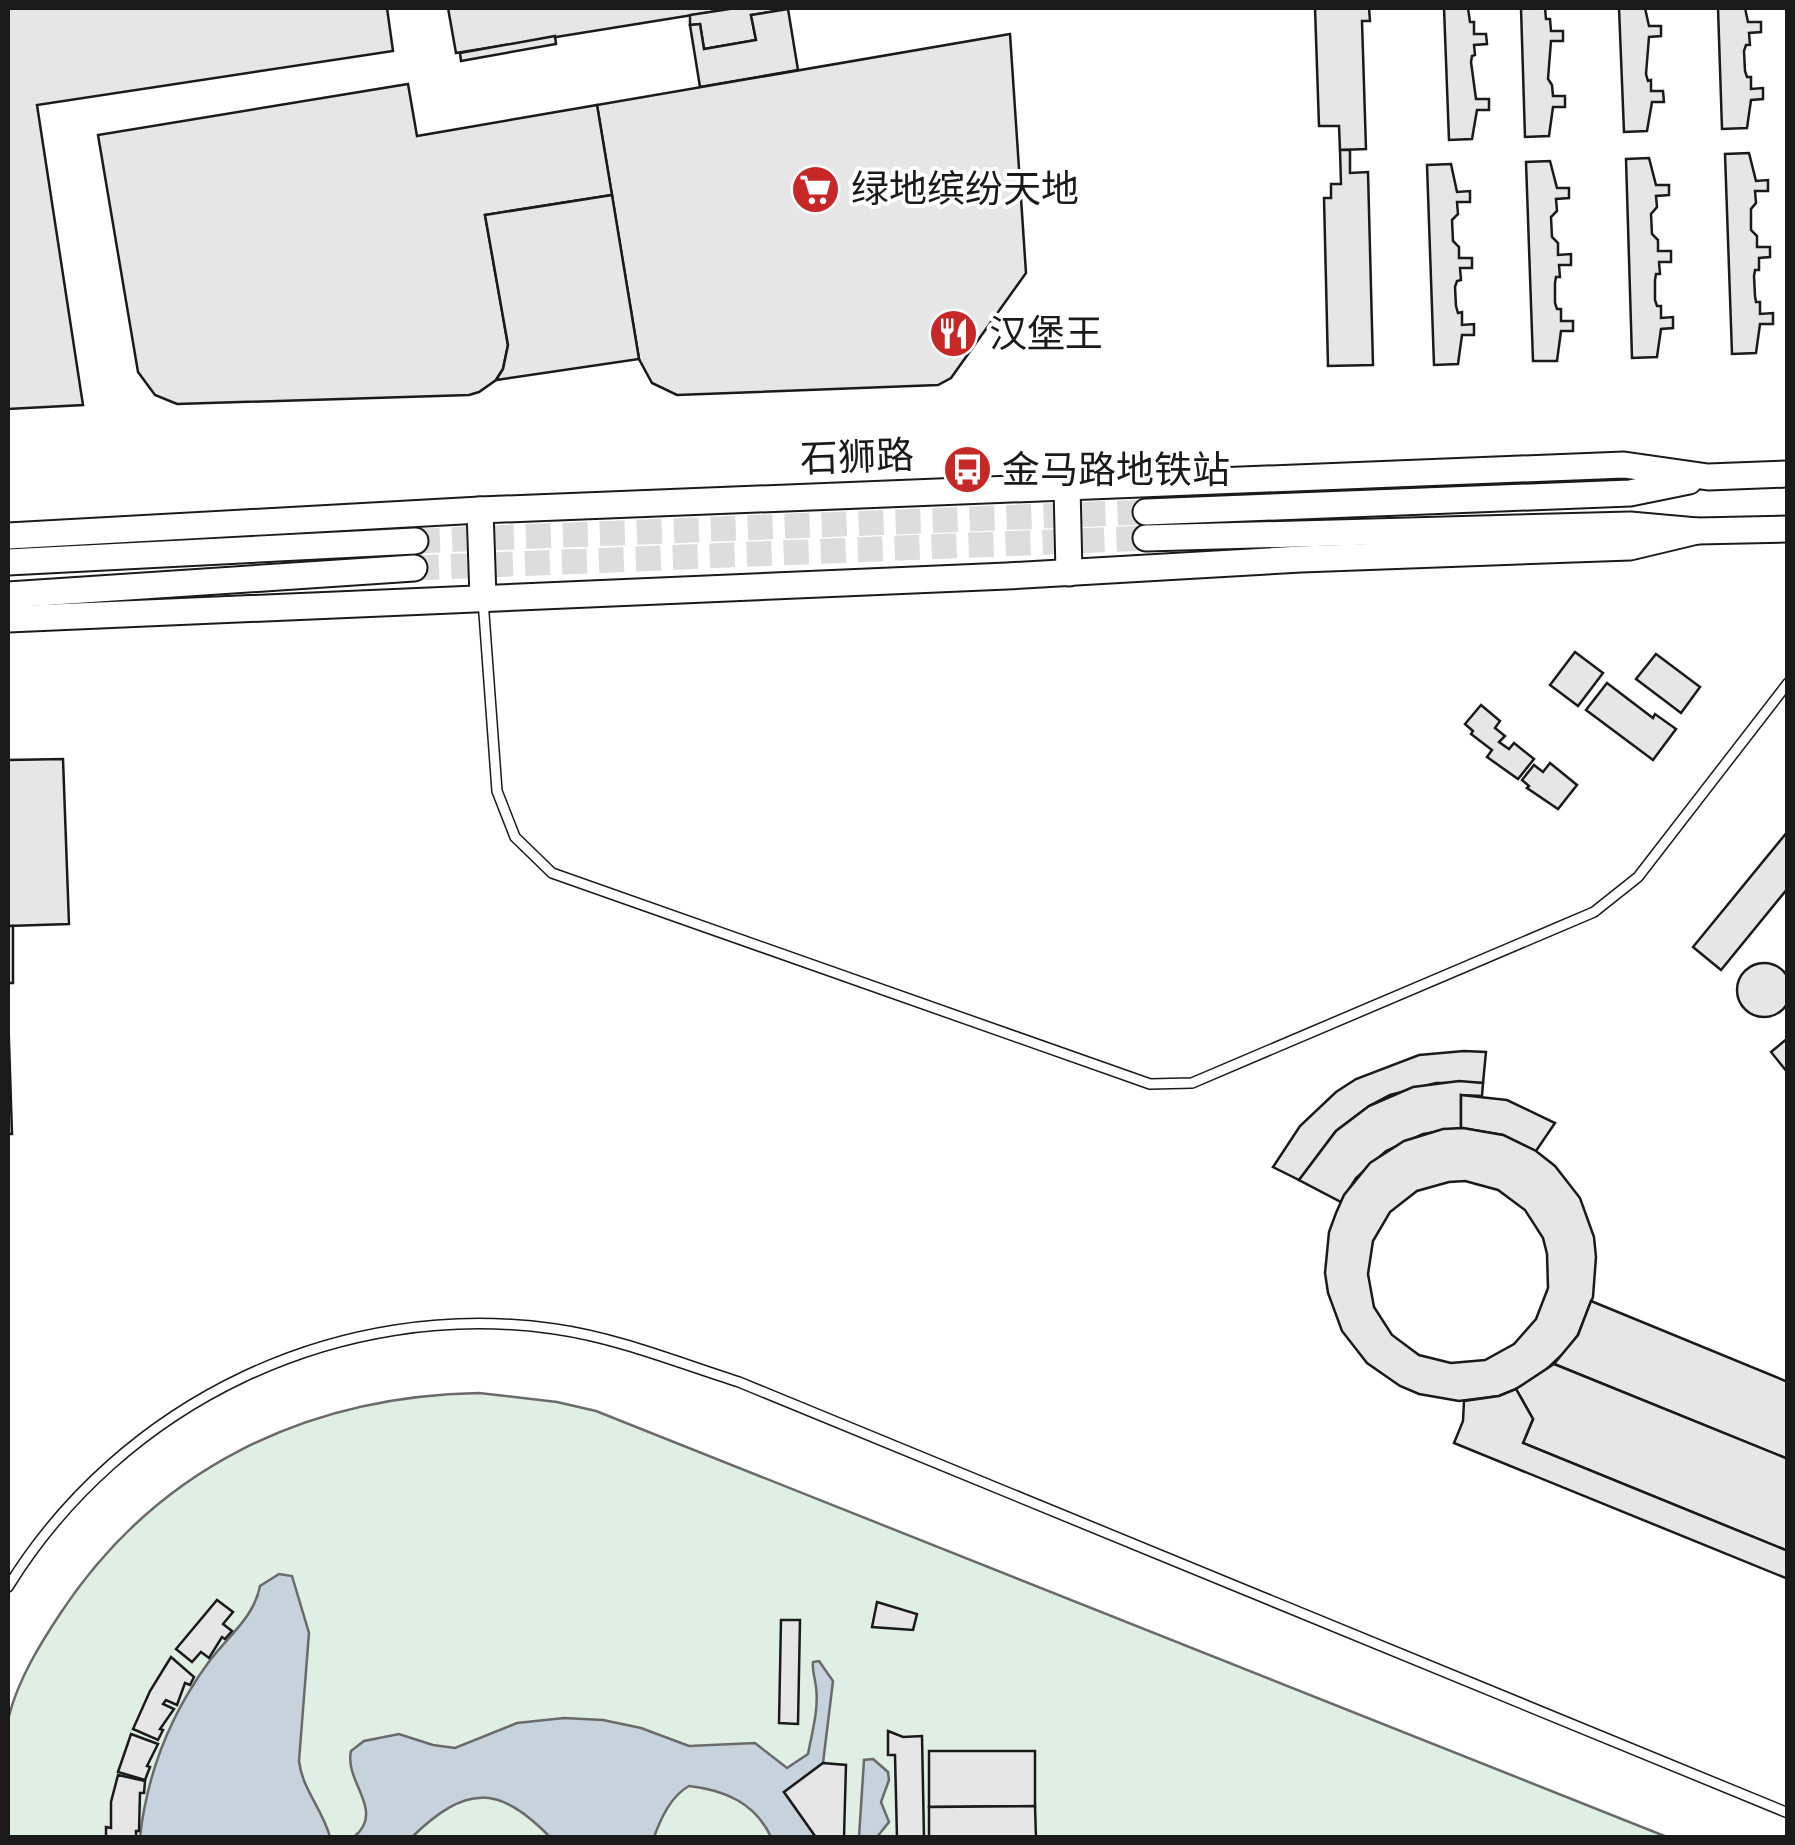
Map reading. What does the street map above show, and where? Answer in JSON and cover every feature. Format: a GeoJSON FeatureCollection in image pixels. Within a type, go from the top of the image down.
{"type":"FeatureCollection","features":[{"type":"Feature","properties":{"kind":"street","name":"石狮路"},"geometry":{"type":"LineString","coordinates":[[8,536],[480,510],[1624,465],[1708,476],[1788,474]]}},
{"type":"Feature","properties":{"kind":"street","name":"石狮路"},"geometry":{"type":"LineString","coordinates":[[1708,476],[1630,493],[1146,525],[1630,524],[1697,530],[1788,529]]}},
{"type":"Feature","properties":{"kind":"street"},"geometry":{"type":"LineString","coordinates":[[1067,486],[1069,573]]}},
{"type":"Feature","properties":{"kind":"street"},"geometry":{"type":"LineString","coordinates":[[480,510],[483,597]]}},
{"type":"Feature","properties":{"kind":"street","name":"石狮路"},"geometry":{"type":"LineString","coordinates":[[8,619],[1069,573],[1301,558],[1630,547],[1697,530]]}},
{"type":"Feature","properties":{"kind":"street"},"geometry":{"type":"LineString","coordinates":[[8,562],[415,541]]}},
{"type":"Feature","properties":{"kind":"street"},"geometry":{"type":"LineString","coordinates":[[8,595],[414,568]]}},
{"type":"Feature","properties":{"kind":"lane"},"geometry":{"type":"LineString","coordinates":[[483,597],[497,791],[514,837],[552,872],[1150,1084],[1192,1084],[1594,912],[1638,878],[1788,683]]}},
{"type":"Feature","properties":{"kind":"lane"},"geometry":{"type":"LineString","coordinates":[[8,1587],[43,1535],[99,1474],[163,1422],[234,1380],[311,1349],[391,1330],[473,1324],[555,1329],[596,1337],[739,1382],[1788,1813]]}},
{"type":"Feature","properties":{"kind":"green space"},"geometry":{"type":"Polygon","coordinates":[[[479,1393],[596,1411],[1667,1837],[8,1837],[6,1742],[18,1689],[60,1614],[99,1563],[142,1518],[189,1481],[241,1450],[296,1426],[354,1408],[416,1397],[479,1393]]]}},
{"type":"Feature","properties":{"kind":"shaded area"},"geometry":{"type":"Polygon","coordinates":[[[279,1574],[292,1576],[309,1633],[299,1761],[330,1837],[140,1837],[155,1768],[183,1703],[208,1663],[246,1618],[260,1586],[279,1574]]]}},
{"type":"Feature","properties":{"kind":"shaded area"},"geometry":{"type":"Polygon","coordinates":[[[819,1661],[833,1681],[823,1763],[784,1792],[816,1837],[771,1837],[756,1815],[738,1800],[689,1786],[663,1815],[654,1837],[550,1837],[514,1807],[482,1798],[449,1808],[412,1837],[354,1837],[366,1817],[350,1763],[351,1751],[364,1741],[399,1734],[455,1748],[517,1723],[564,1718],[603,1720],[641,1728],[689,1746],[755,1743],[787,1768],[808,1754],[817,1703],[813,1662],[819,1661]]]}},
{"type":"Feature","properties":{"kind":"shaded area"},"geometry":{"type":"Polygon","coordinates":[[[873,1759],[888,1772],[881,1802],[889,1822],[877,1837],[859,1837],[864,1760],[873,1759]]]}},
{"type":"Feature","properties":{"kind":"building"},"geometry":{"type":"Polygon","coordinates":[[[8,8],[387,8],[393,51],[37,105],[83,405],[8,409],[8,8]]]}},
{"type":"Feature","properties":{"kind":"building"},"geometry":{"type":"Polygon","coordinates":[[[448,8],[736,8],[456,53],[448,8]]]}},
{"type":"Feature","properties":{"kind":"building"},"geometry":{"type":"Polygon","coordinates":[[[736,8],[788,9],[751,15],[756,40],[704,49],[700,24],[690,25],[690,15],[736,8]]]}},
{"type":"Feature","properties":{"kind":"building"},"geometry":{"type":"Polygon","coordinates":[[[1315,8],[1369,8],[1370,21],[1362,21],[1366,149],[1340,150],[1339,126],[1319,126],[1315,8]]]}},
{"type":"Feature","properties":{"kind":"building"},"geometry":{"type":"Polygon","coordinates":[[[1444,8],[1468,8],[1474,34],[1486,34],[1487,44],[1474,45],[1471,62],[1476,99],[1489,99],[1489,110],[1477,110],[1472,139],[1449,140],[1444,8]]]}},
{"type":"Feature","properties":{"kind":"building"},"geometry":{"type":"Polygon","coordinates":[[[1521,8],[1545,8],[1551,31],[1563,31],[1563,41],[1551,41],[1548,79],[1553,96],[1565,96],[1565,107],[1553,107],[1549,136],[1525,137],[1521,8]]]}},
{"type":"Feature","properties":{"kind":"building"},"geometry":{"type":"Polygon","coordinates":[[[1619,8],[1645,8],[1649,26],[1661,26],[1661,36],[1649,37],[1646,74],[1651,80],[1651,91],[1663,91],[1664,102],[1652,102],[1647,131],[1624,132],[1619,8]]]}},
{"type":"Feature","properties":{"kind":"building"},"geometry":{"type":"Polygon","coordinates":[[[1718,8],[1745,8],[1748,22],[1761,22],[1761,32],[1749,33],[1750,45],[1744,51],[1751,89],[1763,88],[1763,99],[1751,100],[1747,128],[1722,129],[1718,8]]]}},
{"type":"Feature","properties":{"kind":"building"},"geometry":{"type":"Polygon","coordinates":[[[788,9],[798,70],[700,87],[690,25],[700,24],[704,49],[756,40],[751,15],[788,9]]]}},
{"type":"Feature","properties":{"kind":"building","name":"绿地缤纷天地"},"geometry":{"type":"Polygon","coordinates":[[[1010,34],[1026,273],[951,378],[938,385],[677,395],[652,383],[639,359],[597,105],[1010,34]]]}},
{"type":"Feature","properties":{"kind":"building"},"geometry":{"type":"Polygon","coordinates":[[[555,36],[556,44],[461,61],[460,53],[555,36]]]}},
{"type":"Feature","properties":{"kind":"building"},"geometry":{"type":"Polygon","coordinates":[[[408,84],[417,136],[597,105],[612,195],[485,215],[508,345],[503,369],[496,380],[469,395],[177,404],[155,395],[138,372],[98,135],[408,84]]]}},
{"type":"Feature","properties":{"kind":"building"},"geometry":{"type":"Polygon","coordinates":[[[1340,150],[1350,150],[1350,173],[1368,172],[1373,365],[1328,366],[1324,198],[1331,198],[1331,184],[1341,184],[1340,150]]]}},
{"type":"Feature","properties":{"kind":"building"},"geometry":{"type":"Polygon","coordinates":[[[1749,153],[1756,181],[1768,180],[1768,191],[1755,191],[1751,230],[1757,236],[1757,247],[1770,247],[1770,257],[1759,258],[1759,270],[1755,270],[1754,276],[1760,314],[1773,313],[1773,324],[1760,324],[1756,353],[1732,354],[1725,154],[1749,153]]]}},
{"type":"Feature","properties":{"kind":"building"},"geometry":{"type":"Polygon","coordinates":[[[1649,158],[1656,185],[1669,185],[1669,195],[1656,196],[1657,207],[1651,214],[1658,251],[1671,251],[1671,262],[1659,262],[1655,300],[1661,306],[1661,318],[1673,317],[1673,328],[1661,329],[1657,357],[1632,358],[1626,159],[1649,158]]]}},
{"type":"Feature","properties":{"kind":"building"},"geometry":{"type":"Polygon","coordinates":[[[1550,161],[1557,188],[1569,188],[1569,198],[1556,199],[1557,211],[1551,217],[1558,255],[1571,254],[1571,265],[1559,265],[1555,303],[1561,309],[1561,321],[1573,321],[1573,331],[1561,331],[1557,361],[1533,361],[1526,162],[1550,161]]]}},
{"type":"Feature","properties":{"kind":"building"},"geometry":{"type":"Polygon","coordinates":[[[1451,164],[1457,192],[1470,191],[1470,202],[1457,202],[1458,214],[1452,220],[1459,258],[1472,258],[1472,268],[1460,268],[1461,280],[1455,287],[1462,325],[1474,324],[1474,335],[1462,335],[1458,364],[1434,365],[1427,165],[1451,164]]]}},
{"type":"Feature","properties":{"kind":"building"},"geometry":{"type":"Polygon","coordinates":[[[612,195],[639,359],[496,380],[503,369],[508,345],[485,215],[612,195]]]}},
{"type":"Feature","properties":{"kind":"building"},"geometry":{"type":"Polygon","coordinates":[[[1575,652],[1603,673],[1578,706],[1550,685],[1575,652]]]}},
{"type":"Feature","properties":{"kind":"building"},"geometry":{"type":"Polygon","coordinates":[[[1656,654],[1700,687],[1681,713],[1636,679],[1656,654]]]}},
{"type":"Feature","properties":{"kind":"building"},"geometry":{"type":"Polygon","coordinates":[[[1607,683],[1653,718],[1655,714],[1676,729],[1653,760],[1586,710],[1607,683]]]}},
{"type":"Feature","properties":{"kind":"building"},"geometry":{"type":"Polygon","coordinates":[[[1481,705],[1500,721],[1495,728],[1505,736],[1499,742],[1509,749],[1514,743],[1534,759],[1518,779],[1487,757],[1492,750],[1471,734],[1473,731],[1465,724],[1481,705]]]}},
{"type":"Feature","properties":{"kind":"building"},"geometry":{"type":"Polygon","coordinates":[[[63,759],[69,924],[8,926],[8,760],[63,759]]]}},
{"type":"Feature","properties":{"kind":"building"},"geometry":{"type":"Polygon","coordinates":[[[1550,763],[1577,785],[1558,809],[1527,788],[1522,780],[1534,765],[1543,772],[1550,763]]]}},
{"type":"Feature","properties":{"kind":"building"},"geometry":{"type":"Polygon","coordinates":[[[1788,831],[1788,888],[1721,970],[1693,947],[1788,831]]]}},
{"type":"Feature","properties":{"kind":"building"},"geometry":{"type":"Polygon","coordinates":[[[8,926],[13,926],[13,983],[8,983],[8,926]]]}},
{"type":"Feature","properties":{"kind":"building"},"geometry":{"type":"Polygon","coordinates":[[[1764,963],[1783,971],[1791,990],[1783,1009],[1764,1017],[1745,1009],[1737,990],[1745,971],[1764,963]]]}},
{"type":"Feature","properties":{"kind":"building"},"geometry":{"type":"Polygon","coordinates":[[[8,1011],[12,1134],[8,1134],[8,1011]]]}},
{"type":"Feature","properties":{"kind":"building"},"geometry":{"type":"Polygon","coordinates":[[[1788,1038],[1788,1073],[1771,1052],[1788,1038]]]}},
{"type":"Feature","properties":{"kind":"building"},"geometry":{"type":"Polygon","coordinates":[[[1486,1052],[1483,1083],[1436,1083],[1390,1095],[1336,1131],[1299,1180],[1273,1167],[1300,1126],[1356,1079],[1419,1055],[1486,1052]]]}},
{"type":"Feature","properties":{"kind":"building"},"geometry":{"type":"Polygon","coordinates":[[[1459,1081],[1483,1083],[1482,1096],[1461,1095],[1461,1128],[1423,1134],[1386,1151],[1356,1178],[1341,1202],[1299,1180],[1336,1131],[1369,1106],[1413,1087],[1459,1081]]]}},
{"type":"Feature","properties":{"kind":"building"},"geometry":{"type":"Polygon","coordinates":[[[1461,1095],[1507,1100],[1555,1123],[1536,1151],[1503,1135],[1461,1128],[1461,1095]]]}},
{"type":"Feature","properties":{"kind":"building"},"geometry":{"type":"Polygon","coordinates":[[[1443,1129],[1503,1135],[1536,1151],[1555,1166],[1580,1198],[1594,1237],[1593,1297],[1578,1335],[1536,1379],[1499,1396],[1459,1401],[1419,1394],[1400,1386],[1367,1363],[1342,1331],[1328,1293],[1325,1273],[1329,1232],[1344,1195],[1370,1163],[1404,1141],[1443,1129]],[[1465,1181],[1417,1191],[1390,1212],[1373,1241],[1368,1274],[1374,1307],[1392,1335],[1419,1355],[1451,1363],[1485,1360],[1514,1344],[1536,1319],[1548,1288],[1543,1238],[1525,1210],[1498,1190],[1465,1181]]]}},
{"type":"Feature","properties":{"kind":"building"},"geometry":{"type":"Polygon","coordinates":[[[1591,1301],[1788,1382],[1788,1459],[1554,1364],[1578,1335],[1591,1301]]]}},
{"type":"Feature","properties":{"kind":"building"},"geometry":{"type":"Polygon","coordinates":[[[1554,1364],[1788,1459],[1788,1551],[1523,1443],[1533,1419],[1516,1389],[1554,1364]]]}},
{"type":"Feature","properties":{"kind":"building"},"geometry":{"type":"Polygon","coordinates":[[[1516,1389],[1533,1419],[1523,1443],[1788,1551],[1788,1579],[1454,1443],[1463,1421],[1464,1401],[1516,1389]]]}},
{"type":"Feature","properties":{"kind":"building"},"geometry":{"type":"Polygon","coordinates":[[[217,1600],[233,1612],[223,1624],[232,1631],[225,1639],[222,1637],[209,1658],[201,1652],[192,1662],[176,1649],[217,1600]]]}},
{"type":"Feature","properties":{"kind":"building"},"geometry":{"type":"Polygon","coordinates":[[[877,1602],[917,1614],[913,1630],[872,1627],[877,1602]]]}},
{"type":"Feature","properties":{"kind":"building"},"geometry":{"type":"Polygon","coordinates":[[[781,1620],[800,1620],[798,1724],[779,1723],[781,1620]]]}},
{"type":"Feature","properties":{"kind":"building"},"geometry":{"type":"Polygon","coordinates":[[[171,1657],[194,1677],[190,1685],[185,1683],[177,1705],[166,1700],[163,1704],[174,1709],[160,1729],[163,1730],[158,1740],[133,1729],[171,1657]]]}},
{"type":"Feature","properties":{"kind":"building"},"geometry":{"type":"Polygon","coordinates":[[[888,1731],[903,1737],[922,1736],[924,1838],[897,1838],[895,1755],[888,1755],[888,1731]]]}},
{"type":"Feature","properties":{"kind":"building"},"geometry":{"type":"Polygon","coordinates":[[[131,1734],[158,1744],[145,1780],[118,1772],[131,1734]]]}},
{"type":"Feature","properties":{"kind":"building"},"geometry":{"type":"Polygon","coordinates":[[[929,1751],[1035,1751],[1035,1806],[929,1807],[929,1751]]]}},
{"type":"Feature","properties":{"kind":"building"},"geometry":{"type":"Polygon","coordinates":[[[823,1763],[846,1765],[844,1837],[815,1836],[784,1792],[823,1763]]]}},
{"type":"Feature","properties":{"kind":"building"},"geometry":{"type":"Polygon","coordinates":[[[118,1775],[145,1781],[144,1793],[140,1793],[136,1838],[106,1838],[106,1827],[111,1828],[111,1802],[118,1775]]]}},
{"type":"Feature","properties":{"kind":"building"},"geometry":{"type":"Polygon","coordinates":[[[1035,1806],[1036,1838],[929,1838],[929,1807],[1035,1806]]]}},
{"type":"Feature","properties":{"kind":"tunnel"},"geometry":{"type":"LineString","coordinates":[[415,541],[1146,512]]}},
{"type":"Feature","properties":{"kind":"tunnel"},"geometry":{"type":"LineString","coordinates":[[414,568],[1146,538]]}},
{"type":"Feature","properties":{"kind":"place","name":"绿地缤纷天地"},"geometry":{"type":"Point","coordinates":[816,189]}},
{"type":"Feature","properties":{"kind":"place","name":"汉堡王"},"geometry":{"type":"Point","coordinates":[954,334]}},
{"type":"Feature","properties":{"kind":"place","name":"金马路地铁站"},"geometry":{"type":"Point","coordinates":[967,470]}}]}
